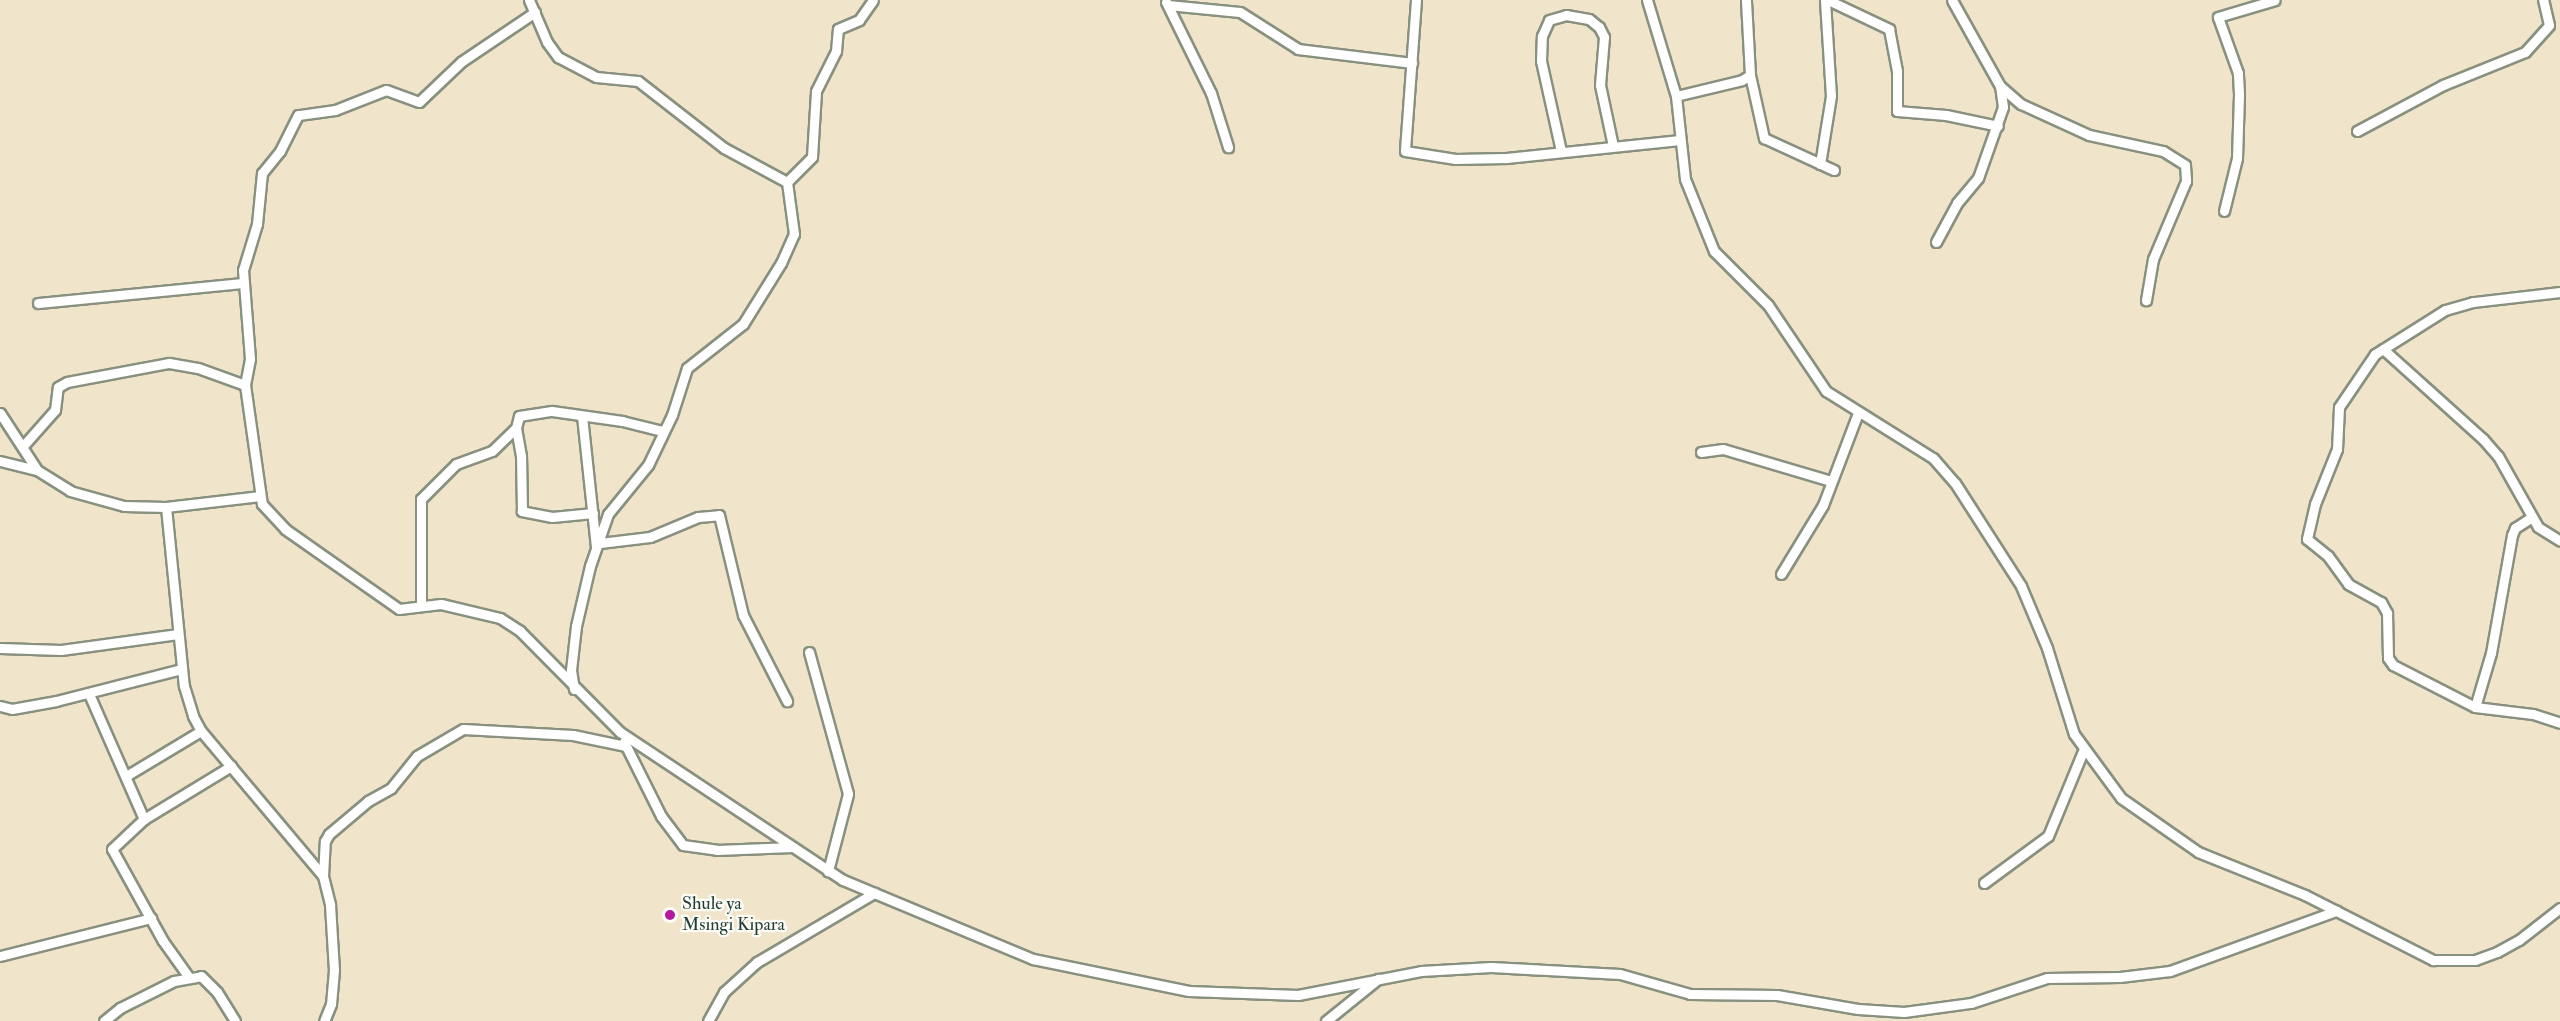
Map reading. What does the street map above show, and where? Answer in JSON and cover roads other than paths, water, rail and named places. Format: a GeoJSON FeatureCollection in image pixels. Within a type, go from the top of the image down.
{"type":"FeatureCollection","features":[{"type":"Feature","properties":{"kind":"street"},"geometry":{"type":"LineString","coordinates":[[529,0],[547,42],[558,57],[596,77],[638,81],[724,148],[787,183]]}},
{"type":"Feature","properties":{"kind":"street"},"geometry":{"type":"LineString","coordinates":[[787,183],[812,156],[814,100],[837,48],[838,29],[859,21],[873,0]]}},
{"type":"Feature","properties":{"kind":"street"},"geometry":{"type":"LineString","coordinates":[[1416,0],[1405,151],[1455,159],[1506,158],[1680,140]]}},
{"type":"Feature","properties":{"kind":"street"},"geometry":{"type":"LineString","coordinates":[[1647,0],[1676,96],[1685,179],[1714,251],[1768,305],[1818,382],[1833,398],[1933,458],[1961,492],[2021,586],[2047,648],[2074,734],[2083,751],[2121,798],[2198,852],[2275,882],[2336,911],[2410,951],[2448,962],[2475,960],[2497,952],[2519,940],[2560,908]]}},
{"type":"Feature","properties":{"kind":"street"},"geometry":{"type":"LineString","coordinates":[[1746,0],[1750,75],[1760,134],[1834,170]]}},
{"type":"Feature","properties":{"kind":"street"},"geometry":{"type":"LineString","coordinates":[[1820,164],[1831,96],[1827,0],[1889,29],[1897,71],[1897,111],[1946,115],[1998,126]]}},
{"type":"Feature","properties":{"kind":"street"},"geometry":{"type":"LineString","coordinates":[[1952,0],[2000,86],[2021,104],[2089,135],[2163,151],[2185,165],[2186,181],[2153,259],[2146,300]]}},
{"type":"Feature","properties":{"kind":"street"},"geometry":{"type":"LineString","coordinates":[[2224,211],[2237,158],[2239,94],[2238,73],[2218,17],[2275,0]]}},
{"type":"Feature","properties":{"kind":"street"},"geometry":{"type":"LineString","coordinates":[[2357,131],[2443,85],[2525,52],[2549,25],[2543,0]]}},
{"type":"Feature","properties":{"kind":"street"},"geometry":{"type":"LineString","coordinates":[[1166,2],[1240,12],[1298,49],[1412,63]]}},
{"type":"Feature","properties":{"kind":"street"},"geometry":{"type":"LineString","coordinates":[[1166,2],[1211,93],[1228,147]]}},
{"type":"Feature","properties":{"kind":"street"},"geometry":{"type":"LineString","coordinates":[[535,12],[461,62],[417,103],[386,90],[335,110],[296,117],[280,152],[262,175],[257,224],[244,261],[243,283],[250,359],[244,385],[260,496],[265,510],[285,529],[396,607],[455,605],[501,618],[520,631],[574,689],[620,732],[653,750],[828,871],[874,893],[1055,966],[1190,991],[1298,995],[1420,971],[1491,967],[1620,974],[1689,994],[1758,993],[1858,1010],[1936,1010],[2047,978],[2120,977],[2170,971],[2336,911]]}},
{"type":"Feature","properties":{"kind":"street"},"geometry":{"type":"LineString","coordinates":[[1562,151],[1541,62],[1542,36],[1549,20],[1566,15],[1589,19],[1599,27],[1604,37],[1600,85],[1613,146]]}},
{"type":"Feature","properties":{"kind":"street"},"geometry":{"type":"LineString","coordinates":[[1676,96],[1742,80],[1750,75]]}},
{"type":"Feature","properties":{"kind":"street"},"geometry":{"type":"LineString","coordinates":[[1936,242],[1957,203],[1978,178],[2003,107],[2000,86]]}},
{"type":"Feature","properties":{"kind":"street"},"geometry":{"type":"LineString","coordinates":[[574,689],[571,670],[576,626],[598,546],[612,507],[643,474],[662,431],[672,415],[687,368],[743,324],[781,263],[794,234],[787,183]]}},
{"type":"Feature","properties":{"kind":"street"},"geometry":{"type":"LineString","coordinates":[[38,303],[243,283]]}},
{"type":"Feature","properties":{"kind":"street"},"geometry":{"type":"LineString","coordinates":[[2560,292],[2473,302],[2445,310],[2383,349],[2339,407],[2337,449],[2315,504],[2308,543],[2328,556],[2355,590],[2381,602],[2387,613],[2388,658],[2393,665],[2475,707],[2533,714],[2560,723]]}},
{"type":"Feature","properties":{"kind":"street"},"geometry":{"type":"LineString","coordinates":[[2383,349],[2483,439],[2498,456],[2544,534],[2560,541]]}},
{"type":"Feature","properties":{"kind":"street"},"geometry":{"type":"LineString","coordinates":[[23,446],[55,410],[58,387],[67,382],[169,363],[192,366],[244,385]]}},
{"type":"Feature","properties":{"kind":"street"},"geometry":{"type":"LineString","coordinates":[[592,513],[552,517],[522,511],[521,456],[516,428],[517,418],[526,412],[582,416],[662,431]]}},
{"type":"Feature","properties":{"kind":"street"},"geometry":{"type":"LineString","coordinates":[[0,413],[37,470]]}},
{"type":"Feature","properties":{"kind":"street"},"geometry":{"type":"LineString","coordinates":[[1781,574],[1811,530],[1858,413]]}},
{"type":"Feature","properties":{"kind":"street"},"geometry":{"type":"LineString","coordinates":[[582,416],[592,513],[598,546]]}},
{"type":"Feature","properties":{"kind":"street"},"geometry":{"type":"LineString","coordinates":[[421,606],[421,499],[456,464],[492,451],[516,428]]}},
{"type":"Feature","properties":{"kind":"street"},"geometry":{"type":"LineString","coordinates":[[1701,452],[1723,449],[1831,481]]}},
{"type":"Feature","properties":{"kind":"street"},"geometry":{"type":"LineString","coordinates":[[0,461],[37,470],[70,492],[98,502],[166,507],[260,496]]}},
{"type":"Feature","properties":{"kind":"street"},"geometry":{"type":"LineString","coordinates":[[166,507],[186,697],[201,731],[323,876]]}},
{"type":"Feature","properties":{"kind":"street"},"geometry":{"type":"LineString","coordinates":[[598,546],[650,537],[698,518],[719,514],[743,615],[787,701]]}},
{"type":"Feature","properties":{"kind":"street"},"geometry":{"type":"LineString","coordinates":[[2475,707],[2491,653],[2512,535],[2515,528],[2532,517]]}},
{"type":"Feature","properties":{"kind":"street"},"geometry":{"type":"LineString","coordinates":[[0,648],[61,650],[178,634]]}},
{"type":"Feature","properties":{"kind":"street"},"geometry":{"type":"LineString","coordinates":[[809,652],[848,794],[828,871]]}},
{"type":"Feature","properties":{"kind":"street"},"geometry":{"type":"LineString","coordinates":[[0,706],[12,709],[89,694],[182,669]]}},
{"type":"Feature","properties":{"kind":"street"},"geometry":{"type":"LineString","coordinates":[[89,694],[144,819]]}},
{"type":"Feature","properties":{"kind":"street"},"geometry":{"type":"LineString","coordinates":[[324,1021],[332,1004],[334,970],[330,905],[323,876],[329,834],[368,801],[391,788],[417,756],[463,729],[573,735],[625,746]]}},
{"type":"Feature","properties":{"kind":"street"},"geometry":{"type":"LineString","coordinates":[[126,776],[201,731]]}},
{"type":"Feature","properties":{"kind":"street"},"geometry":{"type":"LineString","coordinates":[[620,732],[662,816],[683,845],[717,850],[792,847]]}},
{"type":"Feature","properties":{"kind":"street"},"geometry":{"type":"LineString","coordinates":[[1984,884],[2048,836],[2083,751]]}},
{"type":"Feature","properties":{"kind":"street"},"geometry":{"type":"LineString","coordinates":[[188,976],[151,918],[126,867],[112,851],[121,838],[144,819],[231,766]]}},
{"type":"Feature","properties":{"kind":"street"},"geometry":{"type":"LineString","coordinates":[[708,1021],[724,992],[757,962],[874,893]]}},
{"type":"Feature","properties":{"kind":"street"},"geometry":{"type":"LineString","coordinates":[[0,956],[151,918]]}},
{"type":"Feature","properties":{"kind":"street"},"geometry":{"type":"LineString","coordinates":[[104,1021],[120,1008],[188,976],[208,980],[235,1021]]}},
{"type":"Feature","properties":{"kind":"street"},"geometry":{"type":"LineString","coordinates":[[1326,1021],[1380,978]]}},
{"type":"Feature","properties":{"kind":"place","name":"Shule ya Msingi Kipara"},"geometry":{"type":"Point","coordinates":[670,915]}}]}
